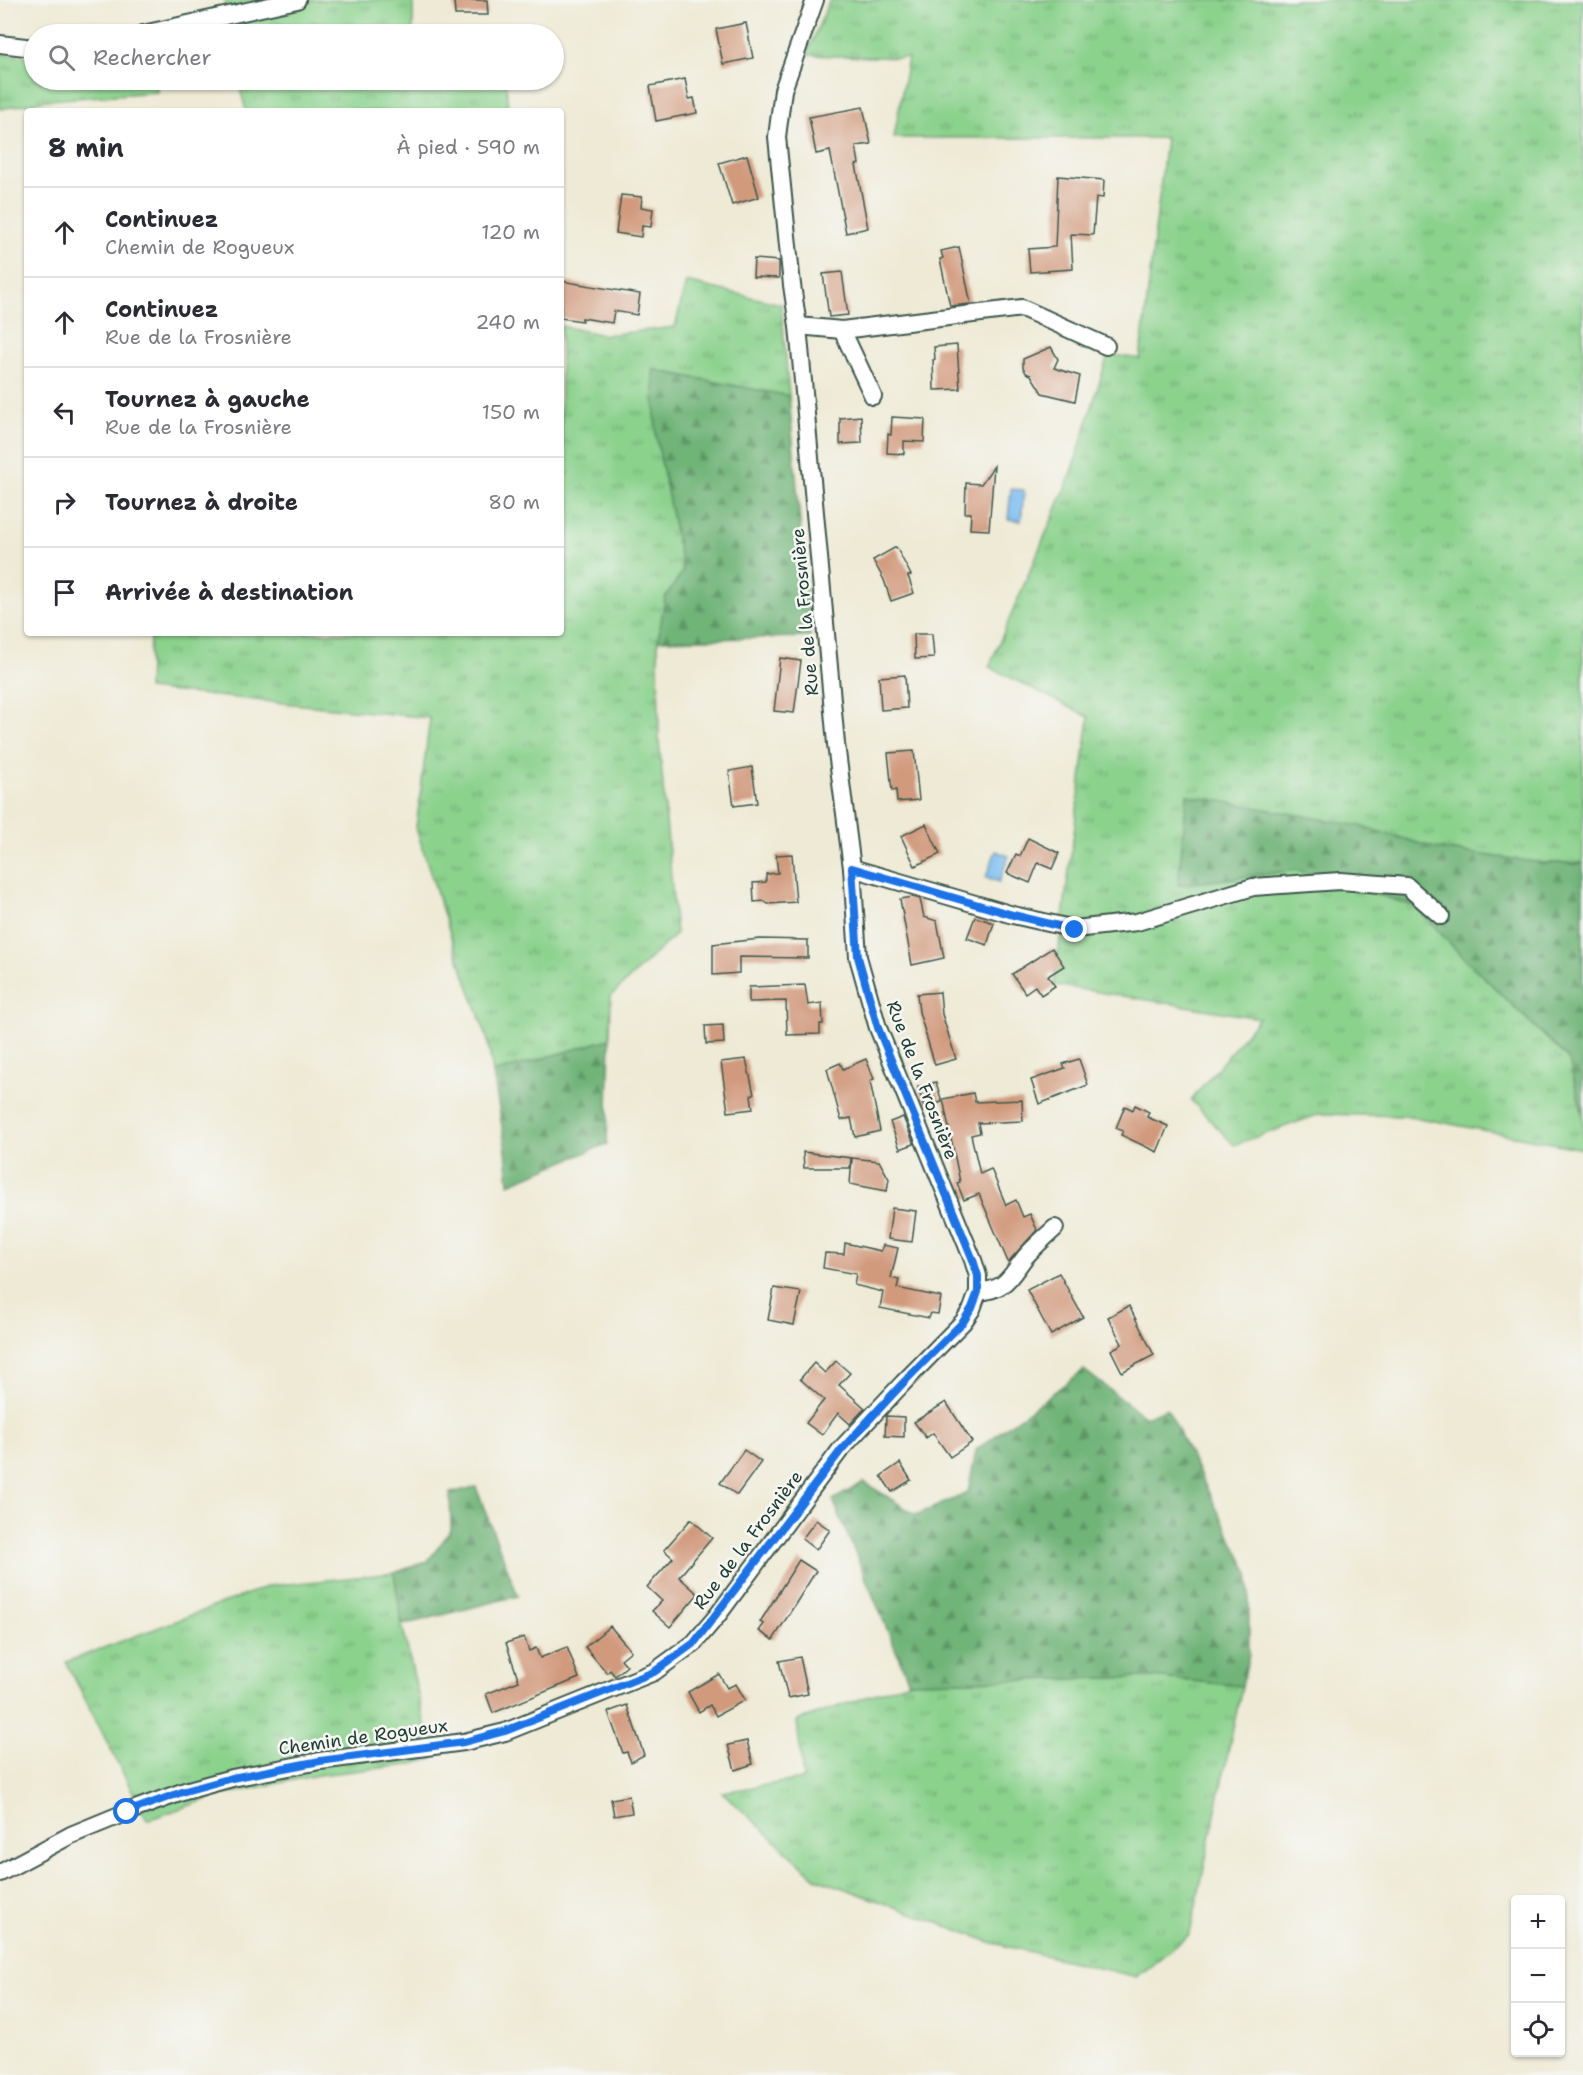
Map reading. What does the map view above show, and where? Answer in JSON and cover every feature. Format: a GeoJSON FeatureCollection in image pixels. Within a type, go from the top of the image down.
{"type":"FeatureCollection","features":[{"type":"Feature","properties":{"kind":"street"},"geometry":{"type":"LineString","coordinates":[[188,24],[297,0]]}},
{"type":"Feature","properties":{"kind":"street","name":"Rue de la Frosnière"},"geometry":{"type":"LineString","coordinates":[[464,1742],[505,1731],[654,1672],[694,1643],[842,1449],[963,1322],[978,1292],[978,1276],[973,1260],[878,1028],[858,957],[852,868],[836,744],[798,326],[777,137],[783,90],[815,0]]}},
{"type":"Feature","properties":{"kind":"street"},"geometry":{"type":"LineString","coordinates":[[0,44],[24,47]]}},
{"type":"Feature","properties":{"kind":"street"},"geometry":{"type":"LineString","coordinates":[[798,326],[842,330],[1022,308],[1106,346]]}},
{"type":"Feature","properties":{"kind":"street"},"geometry":{"type":"LineString","coordinates":[[842,330],[873,396]]}},
{"type":"Feature","properties":{"kind":"street"},"geometry":{"type":"LineString","coordinates":[[852,868],[1013,915],[1075,930],[1137,922],[1253,887],[1340,881],[1407,886],[1441,916]]}},
{"type":"Feature","properties":{"kind":"street"},"geometry":{"type":"LineString","coordinates":[[978,1292],[995,1290],[1009,1280],[1028,1254],[1055,1228]]}},
{"type":"Feature","properties":{"kind":"street","name":"Chemin de Rogueux"},"geometry":{"type":"LineString","coordinates":[[0,1873],[71,1835],[185,1791],[232,1778],[320,1761],[464,1742]]}},
{"type":"Feature","properties":{"kind":"green space"},"geometry":{"type":"Polygon","coordinates":[[[225,0],[413,0],[413,24],[229,24],[225,0]]]}},
{"type":"Feature","properties":{"kind":"green space"},"geometry":{"type":"Polygon","coordinates":[[[830,0],[1583,0],[1583,863],[1543,863],[1439,849],[1360,826],[1179,885],[1297,870],[1415,906],[1462,956],[1569,1060],[1583,1116],[1583,1149],[1408,1116],[1320,1114],[1234,1145],[1191,1100],[1259,1018],[1054,985],[1089,717],[989,667],[1072,472],[1108,354],[1140,359],[1166,138],[894,138],[908,58],[806,55],[830,0]]]}},
{"type":"Feature","properties":{"kind":"green space"},"geometry":{"type":"Polygon","coordinates":[[[0,54],[24,56],[24,90],[157,90],[157,92],[47,100],[0,109],[0,54]]]}},
{"type":"Feature","properties":{"kind":"green space"},"geometry":{"type":"Polygon","coordinates":[[[241,90],[507,90],[508,108],[245,108],[241,90]]]}},
{"type":"Feature","properties":{"kind":"green space"},"geometry":{"type":"Polygon","coordinates":[[[686,282],[781,304],[789,396],[654,370],[656,435],[683,571],[665,598],[658,640],[659,740],[676,934],[611,996],[610,1039],[493,1073],[487,1038],[416,828],[430,718],[148,689],[150,636],[564,636],[564,327],[604,335],[675,327],[686,282]]]}},
{"type":"Feature","properties":{"kind":"green space"},"geometry":{"type":"Polygon","coordinates":[[[653,370],[789,396],[810,637],[658,640],[665,598],[683,571],[656,435],[653,370]]]}},
{"type":"Feature","properties":{"kind":"green space"},"geometry":{"type":"Polygon","coordinates":[[[1187,795],[1360,826],[1439,849],[1543,863],[1583,863],[1583,1116],[1569,1060],[1462,956],[1415,906],[1297,870],[1178,885],[1187,795]]]}},
{"type":"Feature","properties":{"kind":"green space"},"geometry":{"type":"Polygon","coordinates":[[[610,1039],[607,1144],[509,1184],[493,1073],[610,1039]]]}},
{"type":"Feature","properties":{"kind":"green space"},"geometry":{"type":"Polygon","coordinates":[[[1084,1370],[1145,1417],[1167,1408],[1249,1574],[1249,1655],[1242,1686],[1153,1677],[909,1682],[833,1500],[864,1482],[916,1515],[968,1493],[976,1450],[1084,1370]]]}},
{"type":"Feature","properties":{"kind":"green space"},"geometry":{"type":"Polygon","coordinates":[[[476,1487],[518,1596],[402,1625],[394,1573],[428,1561],[451,1530],[450,1493],[476,1487]]]}},
{"type":"Feature","properties":{"kind":"green space"},"geometry":{"type":"Polygon","coordinates":[[[394,1573],[402,1625],[433,1759],[408,1765],[318,1775],[217,1796],[147,1820],[66,1662],[269,1586],[394,1573]]]}},
{"type":"Feature","properties":{"kind":"green space"},"geometry":{"type":"Polygon","coordinates":[[[1153,1677],[1242,1686],[1190,1934],[1137,1977],[993,1943],[816,1878],[722,1792],[803,1779],[797,1721],[909,1682],[1153,1677]]]}},
{"type":"Feature","properties":{"kind":"water"},"geometry":{"type":"Polygon","coordinates":[[[1011,489],[1024,490],[1021,521],[1008,519],[1011,489]]]}},
{"type":"Feature","properties":{"kind":"water"},"geometry":{"type":"Polygon","coordinates":[[[996,851],[1009,856],[999,882],[986,877],[996,851]]]}},
{"type":"Feature","properties":{"kind":"building"},"geometry":{"type":"Polygon","coordinates":[[[454,0],[487,0],[488,15],[455,15],[454,0]]]}},
{"type":"Feature","properties":{"kind":"building"},"geometry":{"type":"Polygon","coordinates":[[[746,23],[753,58],[723,64],[716,29],[746,23]]]}},
{"type":"Feature","properties":{"kind":"building"},"geometry":{"type":"Polygon","coordinates":[[[685,79],[689,99],[694,98],[697,113],[656,121],[650,86],[685,79]]]}},
{"type":"Feature","properties":{"kind":"building"},"geometry":{"type":"Polygon","coordinates":[[[863,107],[871,144],[856,146],[859,164],[856,165],[868,228],[846,233],[830,151],[816,154],[809,117],[863,107]]]}},
{"type":"Feature","properties":{"kind":"building"},"geometry":{"type":"Polygon","coordinates":[[[747,155],[759,197],[732,205],[719,163],[747,155]]]}},
{"type":"Feature","properties":{"kind":"building"},"geometry":{"type":"Polygon","coordinates":[[[1058,176],[1104,180],[1103,198],[1096,197],[1093,235],[1071,234],[1073,269],[1030,272],[1028,249],[1055,247],[1058,176]]]}},
{"type":"Feature","properties":{"kind":"building"},"geometry":{"type":"Polygon","coordinates":[[[621,195],[642,197],[641,207],[653,209],[651,227],[642,226],[641,237],[616,233],[621,195]]]}},
{"type":"Feature","properties":{"kind":"building"},"geometry":{"type":"Polygon","coordinates":[[[959,247],[971,304],[950,306],[940,259],[943,258],[941,251],[959,247]]]}},
{"type":"Feature","properties":{"kind":"building"},"geometry":{"type":"Polygon","coordinates":[[[754,259],[779,261],[779,278],[753,277],[754,259]]]}},
{"type":"Feature","properties":{"kind":"building"},"geometry":{"type":"Polygon","coordinates":[[[842,272],[848,315],[829,317],[823,274],[842,272]]]}},
{"type":"Feature","properties":{"kind":"building"},"geometry":{"type":"Polygon","coordinates":[[[564,281],[640,294],[637,315],[614,311],[612,323],[582,318],[582,321],[564,318],[564,281]]]}},
{"type":"Feature","properties":{"kind":"building"},"geometry":{"type":"Polygon","coordinates":[[[957,345],[960,389],[934,390],[934,347],[957,345]]]}},
{"type":"Feature","properties":{"kind":"building"},"geometry":{"type":"Polygon","coordinates":[[[1051,347],[1058,359],[1054,368],[1080,376],[1075,401],[1042,393],[1023,367],[1023,359],[1051,347]]]}},
{"type":"Feature","properties":{"kind":"building"},"geometry":{"type":"Polygon","coordinates":[[[861,416],[862,443],[840,444],[840,418],[861,416]]]}},
{"type":"Feature","properties":{"kind":"building"},"geometry":{"type":"Polygon","coordinates":[[[892,417],[925,419],[924,442],[904,441],[904,454],[887,453],[892,417]]]}},
{"type":"Feature","properties":{"kind":"building"},"geometry":{"type":"Polygon","coordinates":[[[994,466],[989,530],[970,529],[971,513],[965,513],[966,483],[981,484],[994,466]]]}},
{"type":"Feature","properties":{"kind":"building"},"geometry":{"type":"Polygon","coordinates":[[[896,547],[911,575],[908,576],[914,593],[891,601],[884,580],[873,560],[896,547]]]}},
{"type":"Feature","properties":{"kind":"building"},"geometry":{"type":"Polygon","coordinates":[[[914,634],[932,634],[934,658],[915,659],[914,634]]]}},
{"type":"Feature","properties":{"kind":"building"},"geometry":{"type":"Polygon","coordinates":[[[780,658],[801,661],[794,713],[774,711],[780,658]]]}},
{"type":"Feature","properties":{"kind":"building"},"geometry":{"type":"Polygon","coordinates":[[[905,675],[907,708],[881,710],[879,677],[905,675]]]}},
{"type":"Feature","properties":{"kind":"building"},"geometry":{"type":"Polygon","coordinates":[[[914,751],[919,800],[897,802],[896,790],[892,791],[888,753],[914,751]]]}},
{"type":"Feature","properties":{"kind":"building"},"geometry":{"type":"Polygon","coordinates":[[[752,767],[757,803],[734,806],[729,771],[752,767]]]}},
{"type":"Feature","properties":{"kind":"building"},"geometry":{"type":"Polygon","coordinates":[[[926,824],[940,854],[915,866],[901,836],[926,824]]]}},
{"type":"Feature","properties":{"kind":"building"},"geometry":{"type":"Polygon","coordinates":[[[1028,838],[1059,853],[1052,869],[1038,863],[1030,883],[1007,873],[1016,854],[1020,856],[1028,838]]]}},
{"type":"Feature","properties":{"kind":"building"},"geometry":{"type":"Polygon","coordinates":[[[792,854],[796,902],[768,904],[764,901],[754,902],[753,883],[766,882],[766,874],[778,873],[776,855],[792,854]]]}},
{"type":"Feature","properties":{"kind":"building"},"geometry":{"type":"Polygon","coordinates":[[[913,897],[920,899],[924,917],[937,921],[944,958],[912,965],[900,899],[913,897]]]}},
{"type":"Feature","properties":{"kind":"building"},"geometry":{"type":"Polygon","coordinates":[[[975,917],[994,923],[987,945],[967,938],[975,917]]]}},
{"type":"Feature","properties":{"kind":"building"},"geometry":{"type":"Polygon","coordinates":[[[760,939],[808,940],[808,958],[739,957],[739,973],[713,975],[713,944],[760,939]]]}},
{"type":"Feature","properties":{"kind":"building"},"geometry":{"type":"Polygon","coordinates":[[[1052,948],[1064,966],[1048,976],[1055,986],[1041,995],[1035,986],[1025,993],[1012,974],[1052,948]]]}},
{"type":"Feature","properties":{"kind":"building"},"geometry":{"type":"Polygon","coordinates":[[[805,985],[808,1005],[822,1003],[823,1024],[820,1024],[820,1034],[787,1035],[786,1001],[749,1002],[749,987],[805,985]]]}},
{"type":"Feature","properties":{"kind":"building"},"geometry":{"type":"Polygon","coordinates":[[[940,992],[942,1014],[956,1059],[935,1065],[919,1012],[917,994],[940,992]]]}},
{"type":"Feature","properties":{"kind":"building"},"geometry":{"type":"Polygon","coordinates":[[[723,1025],[724,1043],[706,1044],[705,1026],[723,1025]]]}},
{"type":"Feature","properties":{"kind":"building"},"geometry":{"type":"Polygon","coordinates":[[[746,1059],[754,1094],[751,1095],[753,1109],[728,1112],[721,1062],[746,1059]]]}},
{"type":"Feature","properties":{"kind":"building"},"geometry":{"type":"Polygon","coordinates":[[[866,1059],[874,1079],[870,1081],[880,1131],[855,1137],[851,1118],[841,1120],[827,1069],[840,1063],[843,1069],[866,1059]]]}},
{"type":"Feature","properties":{"kind":"building"},"geometry":{"type":"Polygon","coordinates":[[[1079,1059],[1088,1085],[1039,1104],[1031,1080],[1065,1068],[1063,1064],[1079,1059]]]}},
{"type":"Feature","properties":{"kind":"building"},"geometry":{"type":"Polygon","coordinates":[[[936,1082],[942,1102],[924,1107],[918,1087],[936,1082]]]}},
{"type":"Feature","properties":{"kind":"building"},"geometry":{"type":"Polygon","coordinates":[[[973,1093],[975,1102],[1022,1100],[1023,1121],[978,1123],[980,1133],[971,1135],[980,1174],[991,1169],[1006,1205],[1016,1200],[1023,1217],[1030,1214],[1037,1230],[1008,1262],[979,1194],[964,1200],[957,1183],[960,1182],[943,1099],[973,1093]]]}},
{"type":"Feature","properties":{"kind":"building"},"geometry":{"type":"Polygon","coordinates":[[[1135,1105],[1149,1112],[1147,1117],[1168,1126],[1157,1152],[1121,1135],[1123,1131],[1116,1128],[1125,1106],[1133,1110],[1135,1105]]]}},
{"type":"Feature","properties":{"kind":"building"},"geometry":{"type":"Polygon","coordinates":[[[903,1117],[914,1144],[900,1149],[890,1122],[903,1117]]]}},
{"type":"Feature","properties":{"kind":"building"},"geometry":{"type":"Polygon","coordinates":[[[803,1152],[851,1158],[850,1168],[804,1168],[803,1152]]]}},
{"type":"Feature","properties":{"kind":"building"},"geometry":{"type":"Polygon","coordinates":[[[852,1158],[879,1161],[889,1179],[887,1191],[850,1184],[852,1158]]]}},
{"type":"Feature","properties":{"kind":"building"},"geometry":{"type":"Polygon","coordinates":[[[892,1208],[916,1211],[912,1242],[888,1239],[892,1208]]]}},
{"type":"Feature","properties":{"kind":"building"},"geometry":{"type":"Polygon","coordinates":[[[845,1243],[881,1251],[883,1245],[898,1248],[891,1278],[899,1280],[897,1288],[941,1297],[938,1314],[931,1313],[929,1318],[880,1308],[883,1292],[854,1285],[856,1274],[823,1268],[825,1253],[844,1254],[845,1243]]]}},
{"type":"Feature","properties":{"kind":"building"},"geometry":{"type":"Polygon","coordinates":[[[1059,1273],[1083,1317],[1051,1335],[1027,1290],[1059,1273]]]}},
{"type":"Feature","properties":{"kind":"building"},"geometry":{"type":"Polygon","coordinates":[[[774,1288],[801,1292],[794,1325],[768,1320],[774,1288]]]}},
{"type":"Feature","properties":{"kind":"building"},"geometry":{"type":"Polygon","coordinates":[[[1129,1306],[1154,1355],[1122,1372],[1111,1350],[1122,1344],[1108,1317],[1129,1306]]]}},
{"type":"Feature","properties":{"kind":"building"},"geometry":{"type":"Polygon","coordinates":[[[836,1361],[850,1373],[839,1385],[865,1408],[850,1424],[838,1413],[822,1435],[806,1423],[824,1400],[800,1379],[814,1363],[825,1373],[836,1361]]]}},
{"type":"Feature","properties":{"kind":"building"},"geometry":{"type":"Polygon","coordinates":[[[946,1402],[972,1442],[950,1457],[933,1433],[926,1438],[914,1422],[946,1402]]]}},
{"type":"Feature","properties":{"kind":"building"},"geometry":{"type":"Polygon","coordinates":[[[886,1416],[904,1417],[904,1437],[885,1436],[886,1416]]]}},
{"type":"Feature","properties":{"kind":"building"},"geometry":{"type":"Polygon","coordinates":[[[744,1450],[761,1462],[737,1495],[720,1483],[744,1450]]]}},
{"type":"Feature","properties":{"kind":"building"},"geometry":{"type":"Polygon","coordinates":[[[900,1463],[911,1480],[892,1492],[881,1476],[900,1463]]]}},
{"type":"Feature","properties":{"kind":"building"},"geometry":{"type":"Polygon","coordinates":[[[691,1519],[712,1538],[679,1577],[698,1594],[670,1627],[652,1611],[662,1601],[647,1587],[673,1558],[664,1550],[691,1519]]]}},
{"type":"Feature","properties":{"kind":"building"},"geometry":{"type":"Polygon","coordinates":[[[816,1520],[830,1530],[816,1550],[802,1539],[816,1520]]]}},
{"type":"Feature","properties":{"kind":"building"},"geometry":{"type":"Polygon","coordinates":[[[799,1560],[816,1571],[773,1640],[759,1631],[764,1624],[760,1622],[799,1560]]]}},
{"type":"Feature","properties":{"kind":"building"},"geometry":{"type":"Polygon","coordinates":[[[610,1626],[631,1651],[621,1659],[627,1666],[615,1676],[610,1670],[607,1673],[585,1647],[610,1626]]]}},
{"type":"Feature","properties":{"kind":"building"},"geometry":{"type":"Polygon","coordinates":[[[524,1637],[529,1651],[536,1648],[540,1658],[567,1647],[579,1678],[493,1713],[486,1694],[519,1681],[506,1643],[524,1637]]]}},
{"type":"Feature","properties":{"kind":"building"},"geometry":{"type":"Polygon","coordinates":[[[800,1657],[808,1694],[788,1698],[779,1661],[800,1657]]]}},
{"type":"Feature","properties":{"kind":"building"},"geometry":{"type":"Polygon","coordinates":[[[719,1674],[727,1688],[736,1684],[745,1700],[716,1716],[710,1705],[699,1712],[688,1692],[719,1674]]]}},
{"type":"Feature","properties":{"kind":"building"},"geometry":{"type":"Polygon","coordinates":[[[627,1705],[644,1755],[631,1762],[627,1752],[623,1753],[608,1712],[627,1705]]]}},
{"type":"Feature","properties":{"kind":"building"},"geometry":{"type":"Polygon","coordinates":[[[747,1741],[753,1764],[735,1770],[728,1745],[747,1741]]]}},
{"type":"Feature","properties":{"kind":"building"},"geometry":{"type":"Polygon","coordinates":[[[629,1796],[632,1813],[614,1816],[611,1799],[629,1796]]]}},
{"type":"Feature","properties":{"kind":"route"},"geometry":{"type":"LineString","coordinates":[[127,1812],[185,1791],[232,1778],[320,1761],[464,1742],[505,1731],[654,1672],[694,1643],[717,1616],[842,1449],[963,1322],[978,1292],[978,1276],[973,1260],[878,1028],[858,957],[852,868],[1013,915],[1075,930]]}}]}
